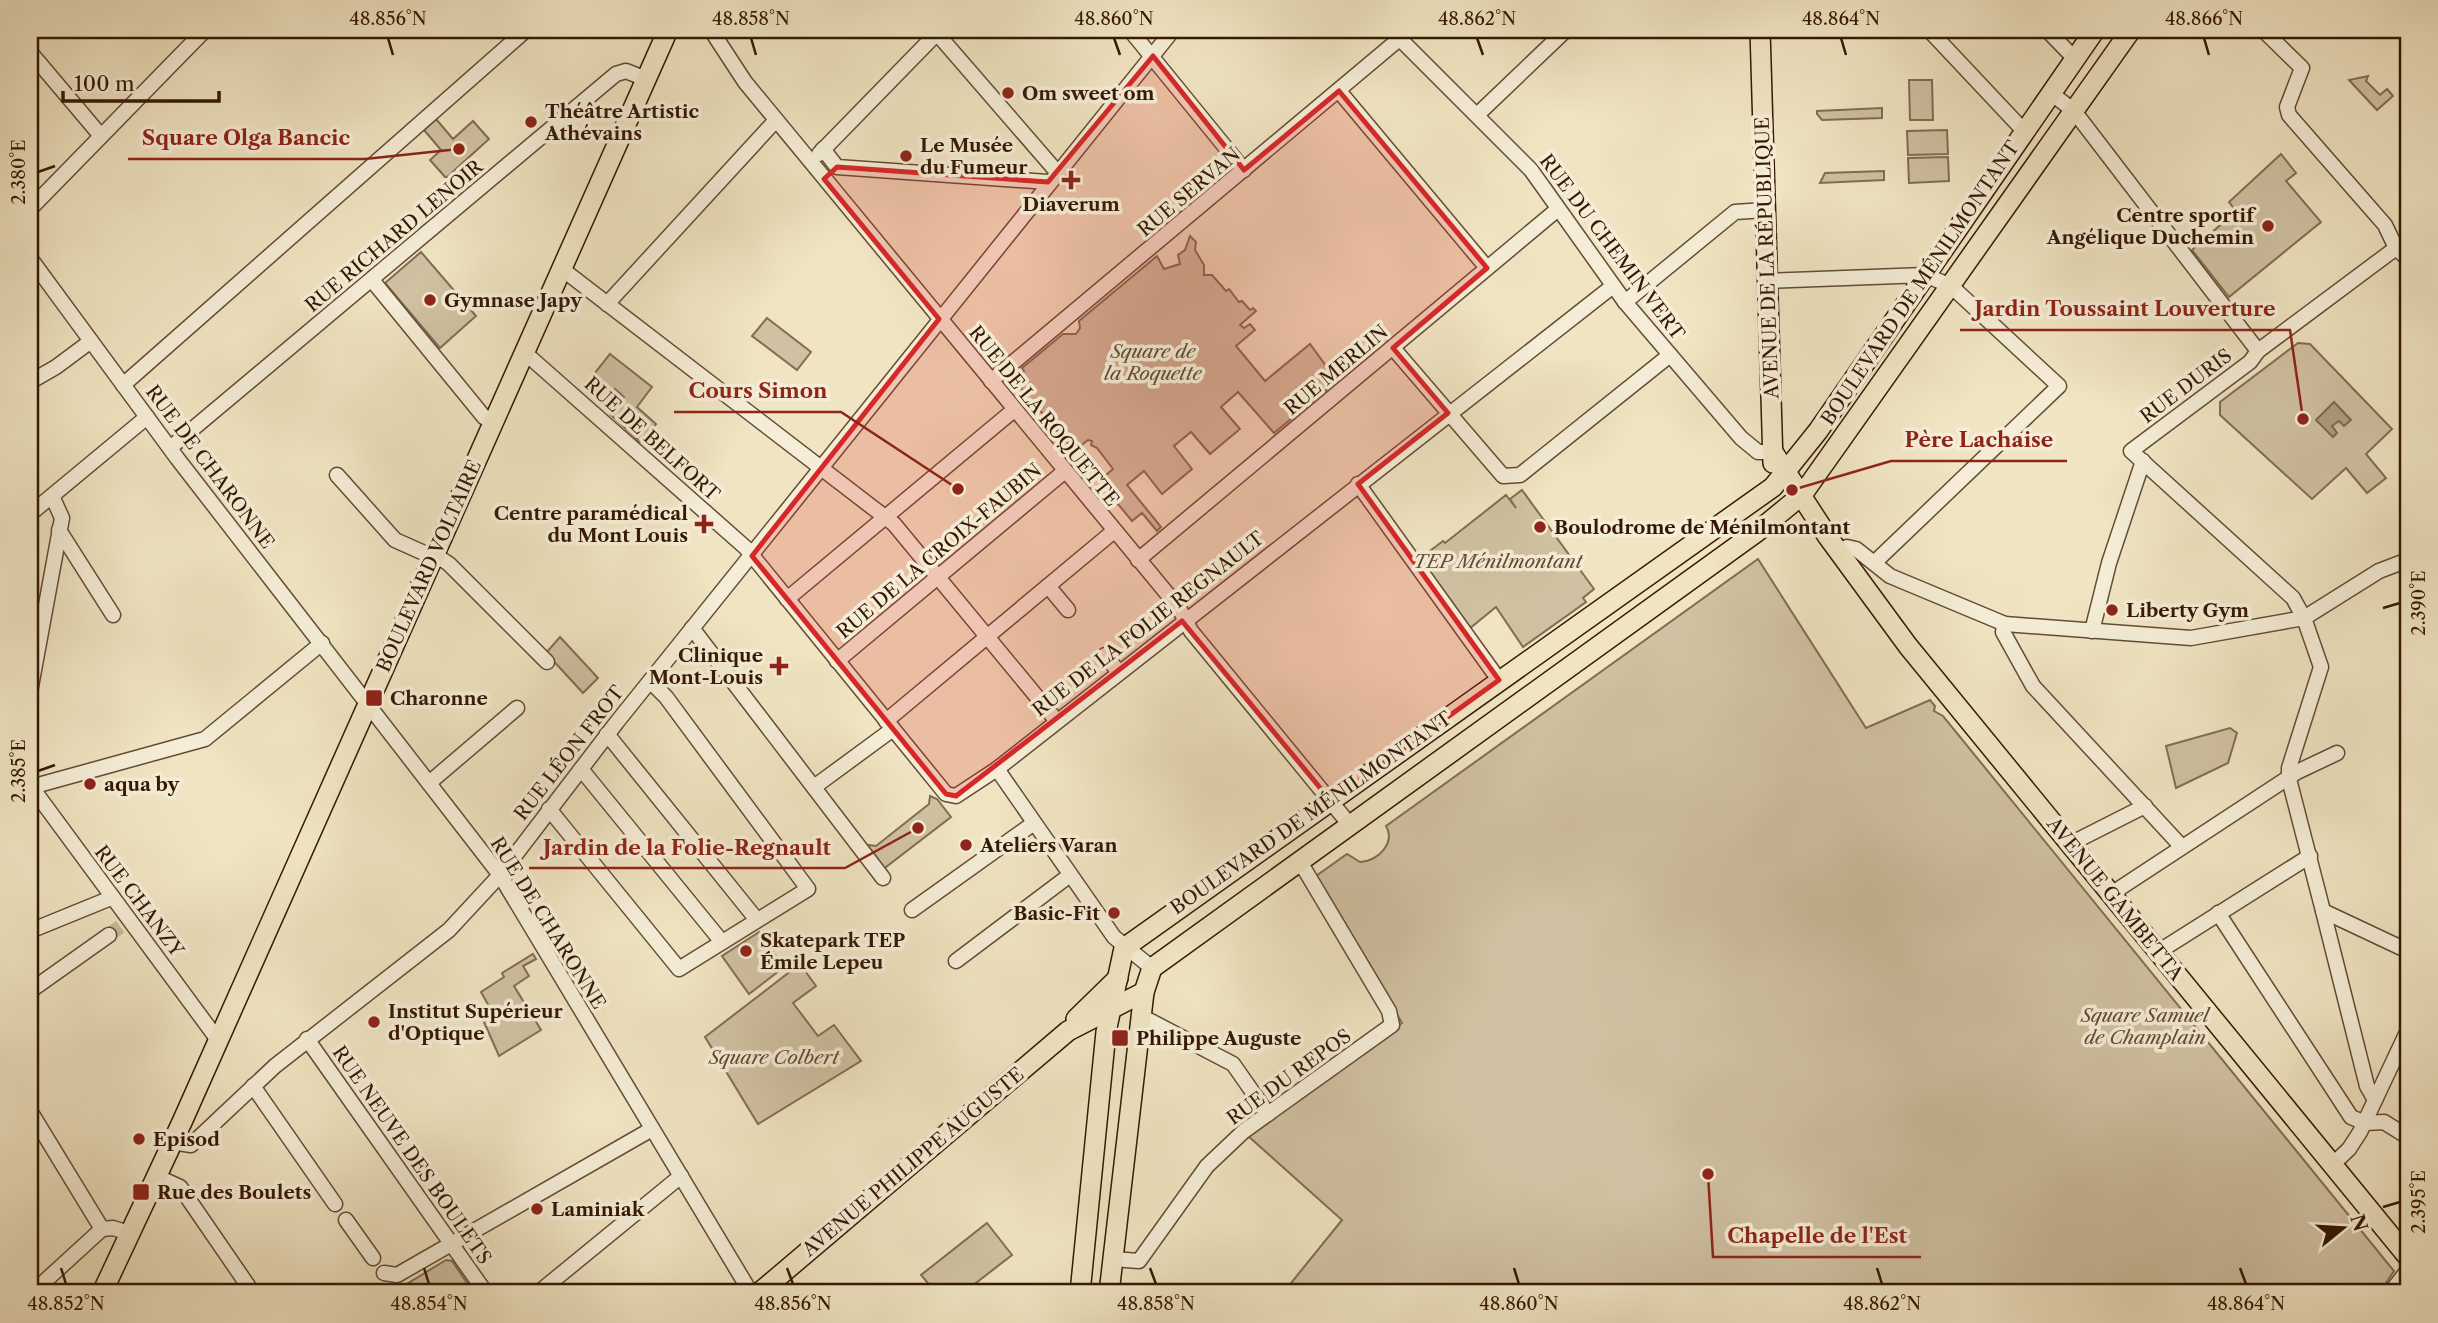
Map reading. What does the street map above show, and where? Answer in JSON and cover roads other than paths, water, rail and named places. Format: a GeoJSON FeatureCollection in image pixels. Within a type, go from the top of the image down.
{"type":"FeatureCollection","features":[{"type":"Feature","properties":{"kind":"main road","name":"BOULEVARD VOLTAIRE"},"geometry":{"type":"LineString","coordinates":[[102,1293],[218,1040],[668,30]]}},
{"type":"Feature","properties":{"kind":"main road","name":"AVENUE DE LA RÉPUBLIQUE"},"geometry":{"type":"LineString","coordinates":[[1760,30],[1773,487]]}},
{"type":"Feature","properties":{"kind":"main road","name":"BOULEVARD DE MÉNILMONTANT"},"geometry":{"type":"LineString","coordinates":[[1125,948],[1773,487],[1787,472],[2095,30]]}},
{"type":"Feature","properties":{"kind":"main road","name":"BOULEVARD DE MÉNILMONTANT"},"geometry":{"type":"LineString","coordinates":[[1153,968],[1802,495],[2130,30]]}},
{"type":"Feature","properties":{"kind":"main road"},"geometry":{"type":"LineString","coordinates":[[1773,452],[1833,545]]}},
{"type":"Feature","properties":{"kind":"main road"},"geometry":{"type":"LineString","coordinates":[[1773,487],[1777,499],[1786,509],[1833,545]]}},
{"type":"Feature","properties":{"kind":"main road","name":"AVENUE GAMBETTA"},"geometry":{"type":"LineString","coordinates":[[1833,545],[1908,646],[2408,1257]]}},
{"type":"Feature","properties":{"kind":"main road"},"geometry":{"type":"LineString","coordinates":[[1499,680],[1516,704]]}},
{"type":"Feature","properties":{"kind":"main road"},"geometry":{"type":"LineString","coordinates":[[1087,1292],[1106,1032],[1125,948]]}},
{"type":"Feature","properties":{"kind":"main road"},"geometry":{"type":"LineString","coordinates":[[1109,1293],[1144,992],[1153,968]]}},
{"type":"Feature","properties":{"kind":"main road","name":"AVENUE PHILIPPE AUGUSTE"},"geometry":{"type":"LineString","coordinates":[[758,1293],[1068,1031],[1118,978]]}},
{"type":"Feature","properties":{"kind":"main road","name":"AVENUE PHILIPPE AUGUSTE"},"geometry":{"type":"LineString","coordinates":[[1068,1031],[1144,992]]}},
{"type":"Feature","properties":{"kind":"street"},"geometry":{"type":"LineString","coordinates":[[30,209],[205,30]]}},
{"type":"Feature","properties":{"kind":"street"},"geometry":{"type":"LineString","coordinates":[[123,385],[526,30]]}},
{"type":"Feature","properties":{"kind":"street","name":"RUE DE LA ROQUETTE"},"geometry":{"type":"LineString","coordinates":[[711,30],[741,76],[776,120],[1138,560],[1191,631],[1350,825]]}},
{"type":"Feature","properties":{"kind":"street"},"geometry":{"type":"LineString","coordinates":[[1130,30],[1244,170]]}},
{"type":"Feature","properties":{"kind":"street","name":"RUE LÉON FROT"},"geometry":{"type":"LineString","coordinates":[[172,1142],[191,1146],[307,1039],[449,930],[500,875],[607,734],[1173,30]]}},
{"type":"Feature","properties":{"kind":"street"},"geometry":{"type":"LineString","coordinates":[[1477,115],[1566,30]]}},
{"type":"Feature","properties":{"kind":"street"},"geometry":{"type":"LineString","coordinates":[[1928,30],[2024,131]]}},
{"type":"Feature","properties":{"kind":"street"},"geometry":{"type":"LineString","coordinates":[[2047,30],[2075,59]]}},
{"type":"Feature","properties":{"kind":"street"},"geometry":{"type":"LineString","coordinates":[[2263,30],[2302,68],[2287,107],[2289,115],[2385,225],[2396,248],[2408,259]]}},
{"type":"Feature","properties":{"kind":"street"},"geometry":{"type":"LineString","coordinates":[[811,163],[937,31],[1053,177]]}},
{"type":"Feature","properties":{"kind":"street","name":"RUE DU CHEMIN VERT"},"geometry":{"type":"LineString","coordinates":[[1400,33],[1531,170],[1625,302],[1751,449],[1773,452]]}},
{"type":"Feature","properties":{"kind":"street","name":"RUE SERVAN"},"geometry":{"type":"LineString","coordinates":[[991,381],[1339,91],[1400,33]]}},
{"type":"Feature","properties":{"kind":"street"},"geometry":{"type":"LineString","coordinates":[[30,52],[101,136]]}},
{"type":"Feature","properties":{"kind":"street","name":"RUE RICHARD LENOIR"},"geometry":{"type":"LineString","coordinates":[[170,448],[616,74],[626,71],[646,79]]}},
{"type":"Feature","properties":{"kind":"street"},"geometry":{"type":"LineString","coordinates":[[1339,91],[1487,268]]}},
{"type":"Feature","properties":{"kind":"street"},"geometry":{"type":"LineString","coordinates":[[2051,93],[2074,111],[2258,351]]}},
{"type":"Feature","properties":{"kind":"street"},"geometry":{"type":"LineString","coordinates":[[607,304],[776,120]]}},
{"type":"Feature","properties":{"kind":"street"},"geometry":{"type":"LineString","coordinates":[[823,149],[837,167]]}},
{"type":"Feature","properties":{"kind":"street"},"geometry":{"type":"LineString","coordinates":[[824,179],[837,167],[1053,177]]}},
{"type":"Feature","properties":{"kind":"street","name":"RUE MERLIN"},"geometry":{"type":"LineString","coordinates":[[1138,560],[1558,209]]}},
{"type":"Feature","properties":{"kind":"street"},"geometry":{"type":"LineString","coordinates":[[1625,302],[1735,212],[1765,210]]}},
{"type":"Feature","properties":{"kind":"street","name":"RUE DURIS"},"geometry":{"type":"LineString","coordinates":[[2143,461],[2131,451],[2250,362],[2258,351],[2396,248]]}},
{"type":"Feature","properties":{"kind":"street","name":"RUE DE CHARONNE"},"geometry":{"type":"LineString","coordinates":[[30,258],[170,448],[500,875],[751,1293]]}},
{"type":"Feature","properties":{"kind":"street"},"geometry":{"type":"LineString","coordinates":[[562,268],[884,516],[1056,720]]}},
{"type":"Feature","properties":{"kind":"street"},"geometry":{"type":"LineString","coordinates":[[1768,281],[1925,275],[1951,286],[2059,386],[1874,564]]}},
{"type":"Feature","properties":{"kind":"street"},"geometry":{"type":"LineString","coordinates":[[372,280],[484,417],[493,421]]}},
{"type":"Feature","properties":{"kind":"street","name":"RUE DE LA FOLIE REGNAULT"},"geometry":{"type":"LineString","coordinates":[[752,556],[946,794],[956,796],[997,769],[1118,671],[1613,286]]}},
{"type":"Feature","properties":{"kind":"street"},"geometry":{"type":"LineString","coordinates":[[30,382],[57,367],[91,341]]}},
{"type":"Feature","properties":{"kind":"street"},"geometry":{"type":"LineString","coordinates":[[1393,348],[1503,476],[1515,477],[1670,355]]}},
{"type":"Feature","properties":{"kind":"street","name":"RUE DE BELFORT"},"geometry":{"type":"LineString","coordinates":[[524,352],[752,556]]}},
{"type":"Feature","properties":{"kind":"street"},"geometry":{"type":"LineString","coordinates":[[787,599],[1014,410]]}},
{"type":"Feature","properties":{"kind":"street"},"geometry":{"type":"LineString","coordinates":[[30,514],[147,417]]}},
{"type":"Feature","properties":{"kind":"street"},"geometry":{"type":"LineString","coordinates":[[2092,631],[2109,564],[2143,461],[2293,598],[2304,618],[2321,667],[2289,768],[2289,779],[2367,1086],[2375,1100]]}},
{"type":"Feature","properties":{"kind":"street","name":"RUE DE LA CROIX-FAUBIN"},"geometry":{"type":"LineString","coordinates":[[837,661],[1065,471]]}},
{"type":"Feature","properties":{"kind":"street"},"geometry":{"type":"LineString","coordinates":[[337,475],[395,540],[449,564],[547,662]]}},
{"type":"Feature","properties":{"kind":"street"},"geometry":{"type":"LineString","coordinates":[[1358,484],[1499,680]]}},
{"type":"Feature","properties":{"kind":"street"},"geometry":{"type":"LineString","coordinates":[[30,692],[62,518],[52,496]]}},
{"type":"Feature","properties":{"kind":"street"},"geometry":{"type":"LineString","coordinates":[[60,530],[113,615]]}},
{"type":"Feature","properties":{"kind":"street"},"geometry":{"type":"LineString","coordinates":[[814,787],[889,725],[987,636],[1114,531]]}},
{"type":"Feature","properties":{"kind":"street"},"geometry":{"type":"LineString","coordinates":[[1833,545],[1852,547],[1890,576],[2005,624],[2191,638],[2304,618],[2379,571],[2407,563]]}},
{"type":"Feature","properties":{"kind":"street"},"geometry":{"type":"LineString","coordinates":[[1048,586],[1068,610]]}},
{"type":"Feature","properties":{"kind":"street"},"geometry":{"type":"LineString","coordinates":[[2005,624],[2003,632],[2033,686],[2182,847]]}},
{"type":"Feature","properties":{"kind":"street"},"geometry":{"type":"LineString","coordinates":[[692,628],[883,878]]}},
{"type":"Feature","properties":{"kind":"street"},"geometry":{"type":"LineString","coordinates":[[31,786],[205,739],[322,643]]}},
{"type":"Feature","properties":{"kind":"street"},"geometry":{"type":"LineString","coordinates":[[1105,655],[1118,671]]}},
{"type":"Feature","properties":{"kind":"street"},"geometry":{"type":"LineString","coordinates":[[549,809],[679,969],[808,889],[666,697],[650,681]]}},
{"type":"Feature","properties":{"kind":"street"},"geometry":{"type":"LineString","coordinates":[[429,783],[517,708]]}},
{"type":"Feature","properties":{"kind":"street"},"geometry":{"type":"LineString","coordinates":[[607,734],[757,920]]}},
{"type":"Feature","properties":{"kind":"street"},"geometry":{"type":"LineString","coordinates":[[2110,894],[2289,779],[2337,753]]}},
{"type":"Feature","properties":{"kind":"street"},"geometry":{"type":"LineString","coordinates":[[582,769],[722,942]]}},
{"type":"Feature","properties":{"kind":"street"},"geometry":{"type":"LineString","coordinates":[[997,769],[1070,875],[1125,948],[1153,968]]}},
{"type":"Feature","properties":{"kind":"street","name":"RUE CHANZY"},"geometry":{"type":"LineString","coordinates":[[31,786],[127,922],[218,1040]]}},
{"type":"Feature","properties":{"kind":"street"},"geometry":{"type":"LineString","coordinates":[[2070,844],[2145,806]]}},
{"type":"Feature","properties":{"kind":"street"},"geometry":{"type":"LineString","coordinates":[[912,910],[1034,823]]}},
{"type":"Feature","properties":{"kind":"street"},"geometry":{"type":"LineString","coordinates":[[2158,952],[2310,856]]}},
{"type":"Feature","properties":{"kind":"street","name":"RUE DU REPOS"},"geometry":{"type":"LineString","coordinates":[[1113,1259],[1139,1261],[1207,1166],[1244,1131],[1389,1028],[1392,1022],[1299,860]]}},
{"type":"Feature","properties":{"kind":"street"},"geometry":{"type":"LineString","coordinates":[[956,961],[1070,875]]}},
{"type":"Feature","properties":{"kind":"street"},"geometry":{"type":"LineString","coordinates":[[30,931],[111,898]]}},
{"type":"Feature","properties":{"kind":"street"},"geometry":{"type":"LineString","coordinates":[[2323,911],[2408,951]]}},
{"type":"Feature","properties":{"kind":"street"},"geometry":{"type":"LineString","coordinates":[[2218,913],[2351,1117],[2365,1123],[2384,1122],[2408,1137]]}},
{"type":"Feature","properties":{"kind":"street"},"geometry":{"type":"LineString","coordinates":[[30,991],[108,935]]}},
{"type":"Feature","properties":{"kind":"street"},"geometry":{"type":"LineString","coordinates":[[1141,1016],[1233,1064],[1268,1114]]}},
{"type":"Feature","properties":{"kind":"street"},"geometry":{"type":"LineString","coordinates":[[2332,1165],[2349,1149],[2365,1123],[2408,1030]]}},
{"type":"Feature","properties":{"kind":"street","name":"RUE NEUVE DES BOULETS"},"geometry":{"type":"LineString","coordinates":[[307,1039],[486,1293]]}},
{"type":"Feature","properties":{"kind":"street"},"geometry":{"type":"LineString","coordinates":[[253,1086],[335,1204]]}},
{"type":"Feature","properties":{"kind":"street"},"geometry":{"type":"LineString","coordinates":[[30,1111],[102,1229]]}},
{"type":"Feature","properties":{"kind":"street"},"geometry":{"type":"LineString","coordinates":[[384,1273],[397,1275],[652,1129]]}},
{"type":"Feature","properties":{"kind":"street"},"geometry":{"type":"LineString","coordinates":[[156,1176],[180,1187],[253,1293]]}},
{"type":"Feature","properties":{"kind":"street"},"geometry":{"type":"LineString","coordinates":[[538,1293],[681,1176]]}},
{"type":"Feature","properties":{"kind":"street"},"geometry":{"type":"LineString","coordinates":[[346,1220],[373,1258]]}},
{"type":"Feature","properties":{"kind":"street"},"geometry":{"type":"LineString","coordinates":[[32,1293],[102,1229],[113,1228],[129,1233]]}},
{"type":"Feature","properties":{"kind":"street"},"geometry":{"type":"LineString","coordinates":[[2390,1293],[2408,1270]]}},
{"type":"Feature","properties":{"kind":"tunnel"},"geometry":{"type":"LineString","coordinates":[[109,935],[124,924]]}},
{"type":"Feature","properties":{"kind":"place","name":"Om sweet om"},"geometry":{"type":"Point","coordinates":[1008,93]}},
{"type":"Feature","properties":{"kind":"place","name":"Théâtre Artistic Athévains"},"geometry":{"type":"Point","coordinates":[531,122]}},
{"type":"Feature","properties":{"kind":"place","name":"Square Olga Bancic"},"geometry":{"type":"Point","coordinates":[459,149]}},
{"type":"Feature","properties":{"kind":"place","name":"Le Musée du Fumeur"},"geometry":{"type":"Point","coordinates":[906,156]}},
{"type":"Feature","properties":{"kind":"place","name":"Diaverum"},"geometry":{"type":"Point","coordinates":[1071,180]}},
{"type":"Feature","properties":{"kind":"place","name":"Centre sportif Angélique Duchemin"},"geometry":{"type":"Point","coordinates":[2268,226]}},
{"type":"Feature","properties":{"kind":"place","name":"Gymnase Japy"},"geometry":{"type":"Point","coordinates":[430,300]}},
{"type":"Feature","properties":{"kind":"place","name":"Jardin Toussaint Louverture"},"geometry":{"type":"Point","coordinates":[2303,419]}},
{"type":"Feature","properties":{"kind":"place","name":"Cours Simon"},"geometry":{"type":"Point","coordinates":[958,489]}},
{"type":"Feature","properties":{"kind":"place","name":"Père Lachaise"},"geometry":{"type":"Point","coordinates":[1792,490]}},
{"type":"Feature","properties":{"kind":"place","name":"Centre paramédical du Mont Louis"},"geometry":{"type":"Point","coordinates":[704,524]}},
{"type":"Feature","properties":{"kind":"place","name":"Boulodrome de Ménilmontant"},"geometry":{"type":"Point","coordinates":[1540,527]}},
{"type":"Feature","properties":{"kind":"place","name":"Liberty Gym"},"geometry":{"type":"Point","coordinates":[2112,610]}},
{"type":"Feature","properties":{"kind":"place","name":"Clinique Mont-Louis"},"geometry":{"type":"Point","coordinates":[779,666]}},
{"type":"Feature","properties":{"kind":"place","name":"Charonne"},"geometry":{"type":"Point","coordinates":[374,698]}},
{"type":"Feature","properties":{"kind":"place","name":"aqua by"},"geometry":{"type":"Point","coordinates":[90,784]}},
{"type":"Feature","properties":{"kind":"place","name":"Jardin de la Folie-Regnault"},"geometry":{"type":"Point","coordinates":[918,828]}},
{"type":"Feature","properties":{"kind":"place","name":"Ateliers Varan"},"geometry":{"type":"Point","coordinates":[966,845]}},
{"type":"Feature","properties":{"kind":"place","name":"Basic-Fit"},"geometry":{"type":"Point","coordinates":[1114,913]}},
{"type":"Feature","properties":{"kind":"place","name":"Skatepark TEP Émile Lepeu"},"geometry":{"type":"Point","coordinates":[746,951]}},
{"type":"Feature","properties":{"kind":"place","name":"Institut Supérieur d'Optique"},"geometry":{"type":"Point","coordinates":[374,1022]}},
{"type":"Feature","properties":{"kind":"place","name":"Philippe Auguste"},"geometry":{"type":"Point","coordinates":[1120,1038]}},
{"type":"Feature","properties":{"kind":"place","name":"Episod"},"geometry":{"type":"Point","coordinates":[139,1139]}},
{"type":"Feature","properties":{"kind":"place","name":"Chapelle de l'Est"},"geometry":{"type":"Point","coordinates":[1708,1174]}},
{"type":"Feature","properties":{"kind":"place","name":"Rue des Boulets"},"geometry":{"type":"Point","coordinates":[141,1192]}},
{"type":"Feature","properties":{"kind":"place","name":"Laminiak"},"geometry":{"type":"Point","coordinates":[537,1209]}},
{"type":"Feature","properties":{"kind":"park label","name":"Square de la Roquette"},"geometry":{"type":"Point","coordinates":[1153,362]}},
{"type":"Feature","properties":{"kind":"park label","name":"TEP Ménilmontant"},"geometry":{"type":"Point","coordinates":[1498,561]}},
{"type":"Feature","properties":{"kind":"park label","name":"Square Samuel de Champlain"},"geometry":{"type":"Point","coordinates":[2145,1026]}},
{"type":"Feature","properties":{"kind":"park label","name":"Square Colbert"},"geometry":{"type":"Point","coordinates":[774,1057]}}]}
